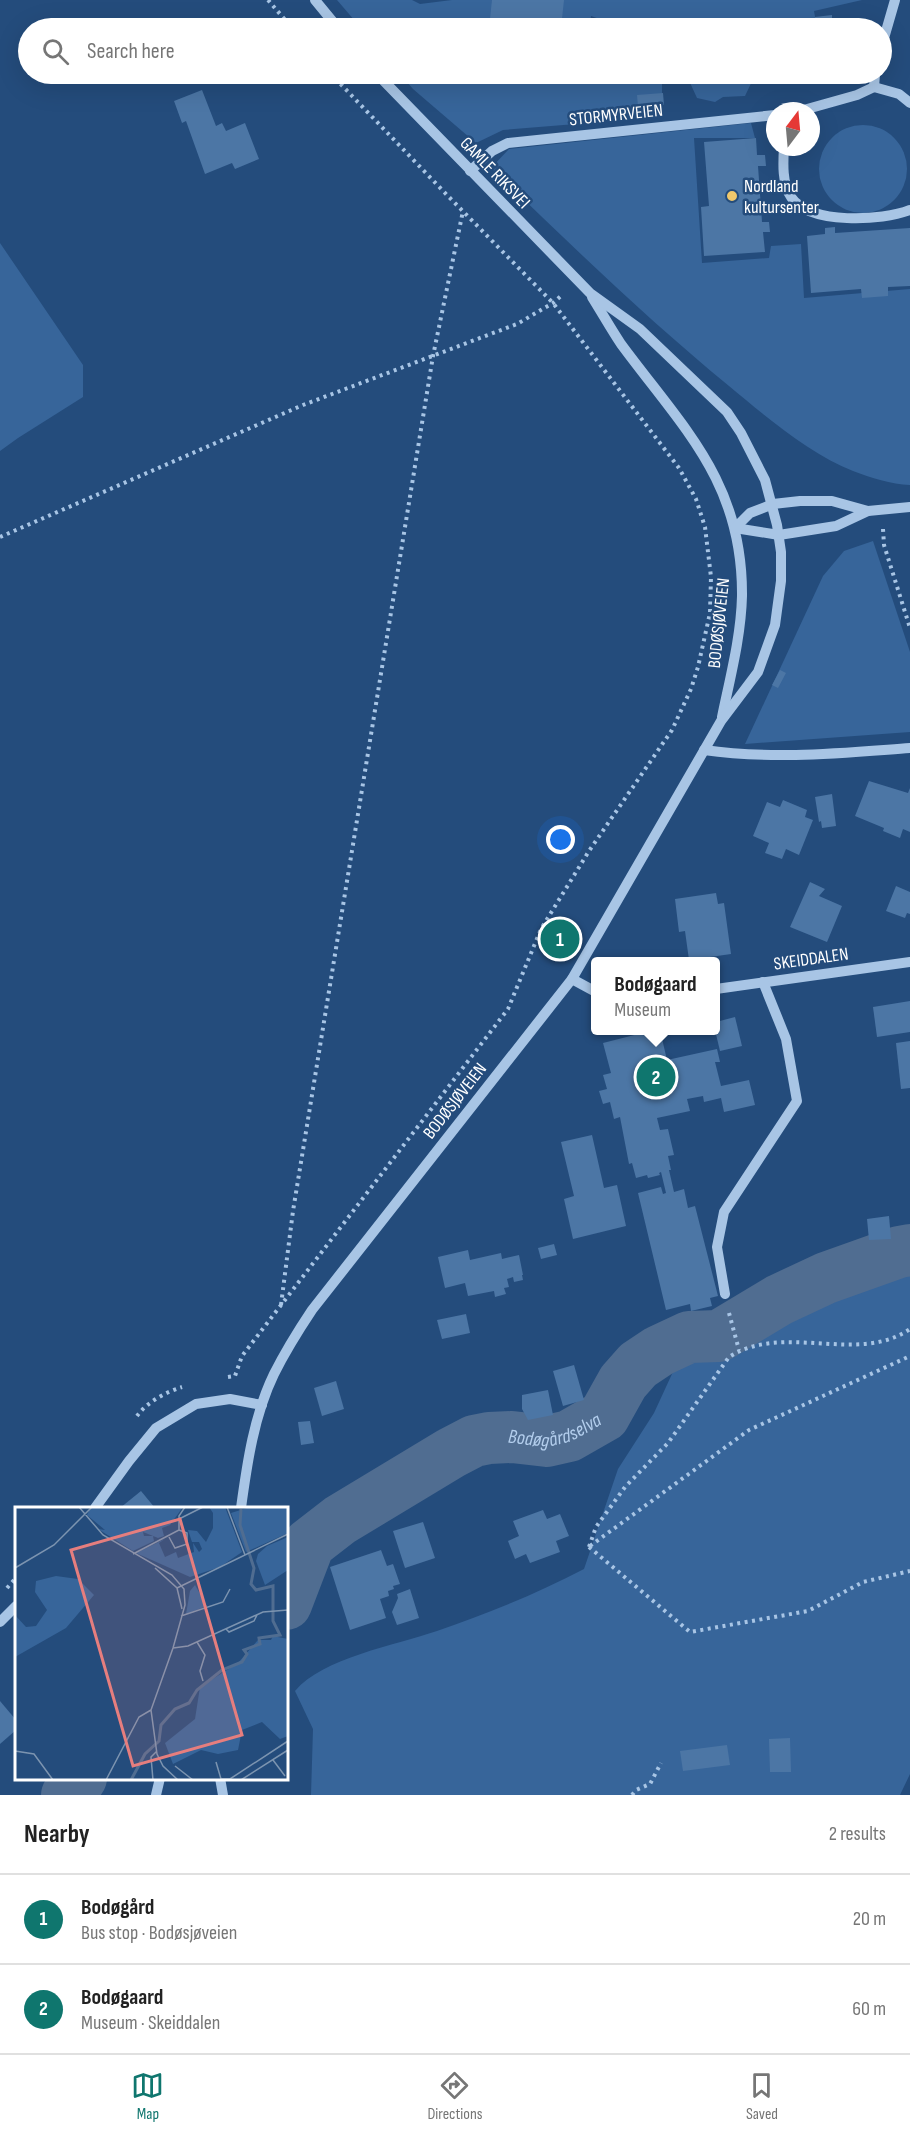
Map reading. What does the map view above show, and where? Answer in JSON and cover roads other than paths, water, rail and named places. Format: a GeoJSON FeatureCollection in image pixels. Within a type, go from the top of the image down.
{"type":"FeatureCollection","features":[{"type":"Feature","properties":{"kind":"street"},"geometry":{"type":"LineString","coordinates":[[315,0],[330,18]]}},
{"type":"Feature","properties":{"kind":"street"},"geometry":{"type":"LineString","coordinates":[[890,18],[895,0]]}},
{"type":"Feature","properties":{"kind":"street","name":"GAMLE RIKSVEI"},"geometry":{"type":"LineString","coordinates":[[387,84],[590,294],[640,329],[727,412],[758,463],[773,504]]}},
{"type":"Feature","properties":{"kind":"street"},"geometry":{"type":"LineString","coordinates":[[820,105],[857,95],[874,87],[898,94],[910,104]]}},
{"type":"Feature","properties":{"kind":"street","name":"STORMYRVEIEN"},"geometry":{"type":"LineString","coordinates":[[470,171],[492,151],[508,143],[766,116]]}},
{"type":"Feature","properties":{"kind":"street"},"geometry":{"type":"LineString","coordinates":[[784,156],[784,178],[790,197],[803,210],[872,220],[910,210]]}},
{"type":"Feature","properties":{"kind":"street","name":"GAMLE RIKSVEI"},"geometry":{"type":"LineString","coordinates":[[590,294],[620,343],[699,446],[716,477],[735,528]]}},
{"type":"Feature","properties":{"kind":"street"},"geometry":{"type":"LineString","coordinates":[[735,528],[750,513],[773,504],[832,501],[868,511],[910,507]]}},
{"type":"Feature","properties":{"kind":"street","name":"BODØSJØVEIEN"},"geometry":{"type":"LineString","coordinates":[[241,1507],[246,1471],[262,1405],[278,1367],[312,1310],[572,979],[721,721],[758,672],[767,651],[780,601],[781,561],[773,504]]}},
{"type":"Feature","properties":{"kind":"street"},"geometry":{"type":"LineString","coordinates":[[735,528],[779,535],[836,526],[868,511]]}},
{"type":"Feature","properties":{"kind":"street","name":"BODØSJØVEIEN"},"geometry":{"type":"LineString","coordinates":[[721,721],[736,645],[742,597],[735,528]]}},
{"type":"Feature","properties":{"kind":"street"},"geometry":{"type":"LineString","coordinates":[[704,750],[772,756],[910,748]]}},
{"type":"Feature","properties":{"kind":"street","name":"SKEIDDALEN"},"geometry":{"type":"LineString","coordinates":[[720,988],[910,962]]}},
{"type":"Feature","properties":{"kind":"street"},"geometry":{"type":"LineString","coordinates":[[572,979],[591,989]]}},
{"type":"Feature","properties":{"kind":"street"},"geometry":{"type":"LineString","coordinates":[[725,1294],[717,1247],[724,1212],[796,1101],[786,1039],[763,982]]}},
{"type":"Feature","properties":{"kind":"street"},"geometry":{"type":"LineString","coordinates":[[96,1507],[156,1428],[196,1404],[230,1399],[262,1405]]}},
{"type":"Feature","properties":{"kind":"street"},"geometry":{"type":"LineString","coordinates":[[0,1622],[15,1607]]}},
{"type":"Feature","properties":{"kind":"street"},"geometry":{"type":"LineString","coordinates":[[156,1795],[160,1780]]}},
{"type":"Feature","properties":{"kind":"street"},"geometry":{"type":"LineString","coordinates":[[220,1780],[222,1795]]}},
{"type":"Feature","properties":{"kind":"waterway","name":"Bodøgårdselva"},"geometry":{"type":"LineString","coordinates":[[288,1599],[309,1544],[340,1520],[451,1453],[474,1441],[489,1438],[512,1437],[547,1441],[569,1436],[604,1416],[623,1382],[638,1365],[659,1351],[689,1337],[719,1336],[779,1300],[826,1278],[910,1250]]}},
{"type":"Feature","properties":{"kind":"waterway","name":"Bodøgårdselva"},"geometry":{"type":"LineString","coordinates":[[67,1795],[79,1780]]}},
{"type":"Feature","properties":{"kind":"place","name":"Nordland kultursenter"},"geometry":{"type":"Point","coordinates":[732,196]}},
{"type":"Feature","properties":{"kind":"place","name":"Bodøgård"},"geometry":{"type":"Point","coordinates":[560,939]}},
{"type":"Feature","properties":{"kind":"place","name":"Bodøgaard"},"geometry":{"type":"Point","coordinates":[656,1077]}}]}
